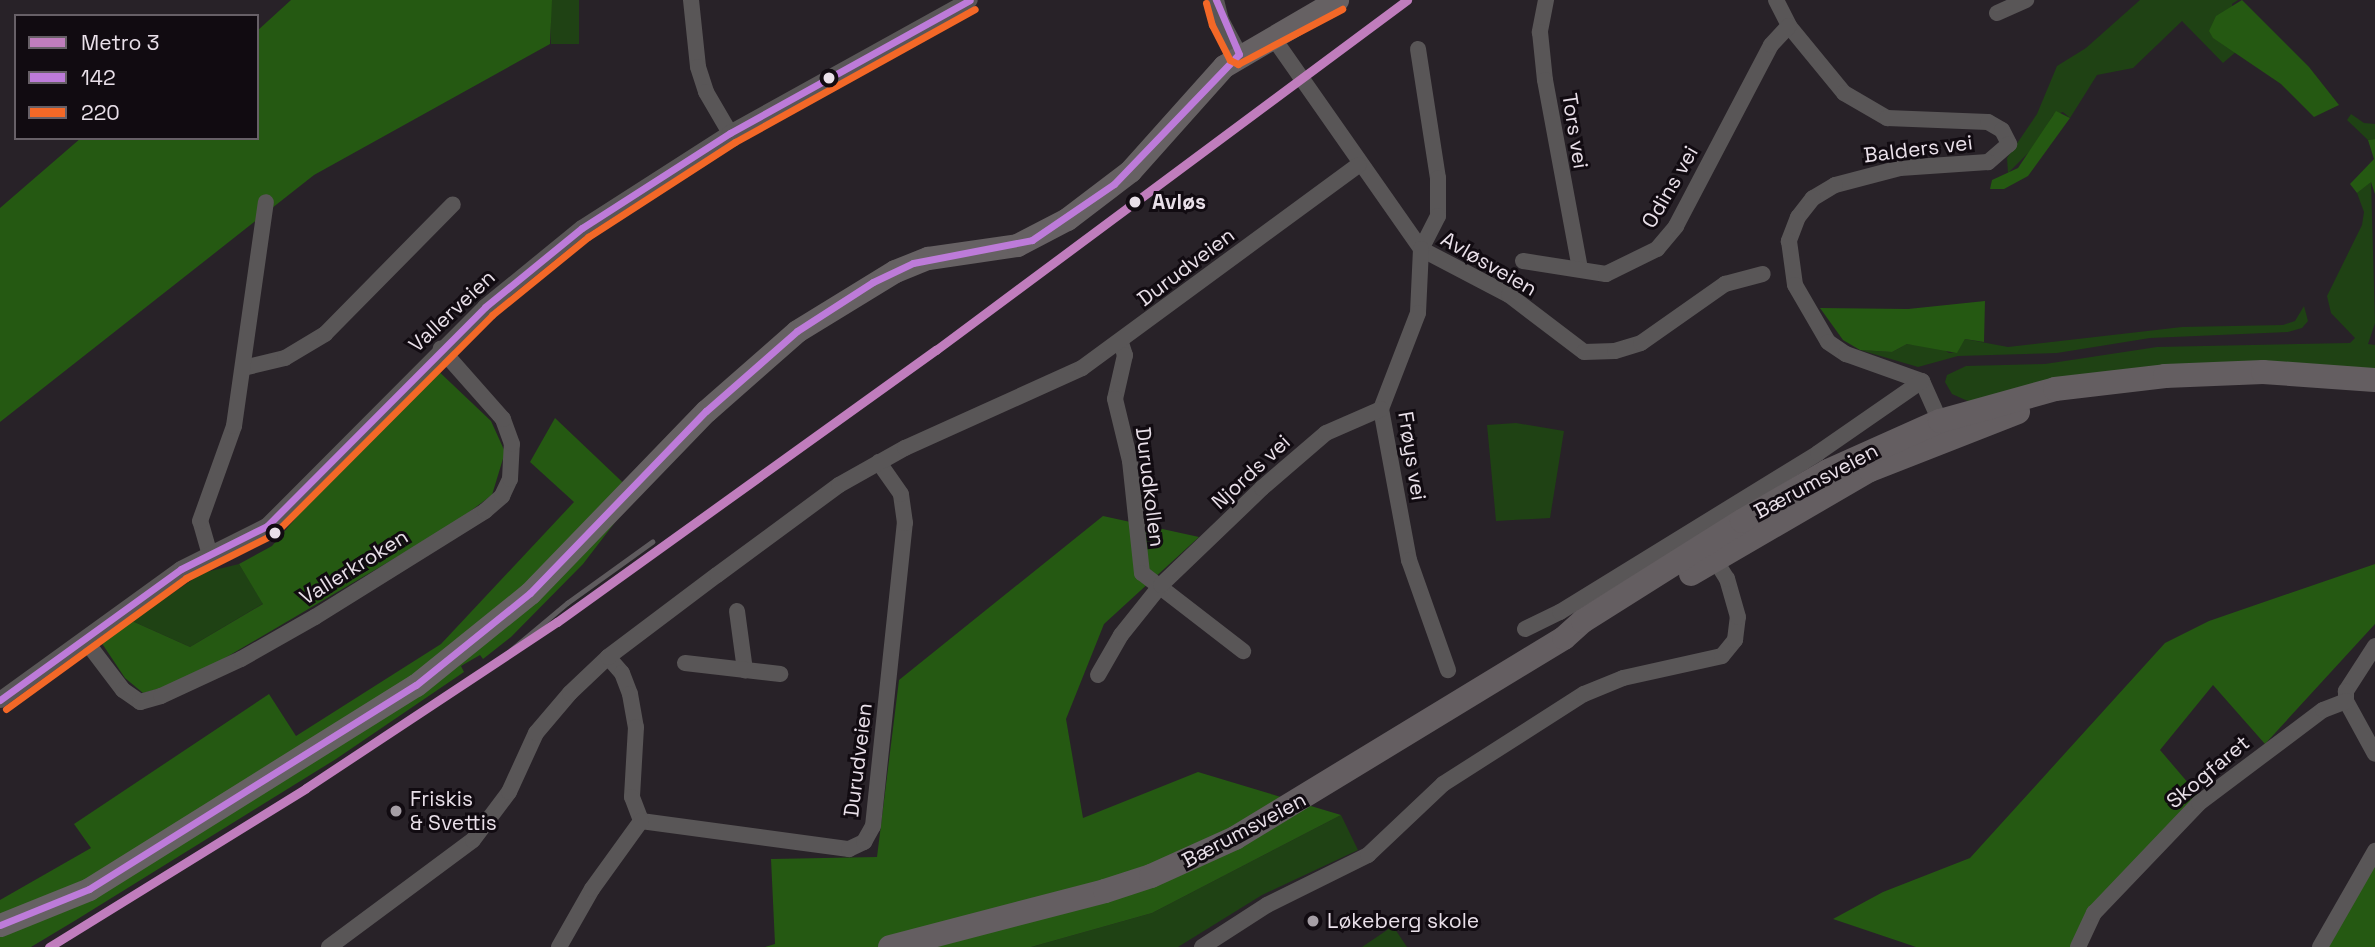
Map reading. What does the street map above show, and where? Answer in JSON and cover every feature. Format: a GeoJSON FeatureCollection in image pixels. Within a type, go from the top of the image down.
{"type":"FeatureCollection","features":[{"type":"Feature","properties":{"kind":"main road","name":"Bærumsveien"},"geometry":{"type":"LineString","coordinates":[[890,947],[1093,894],[1191,859],[1309,796],[1564,638],[1583,621],[1711,552],[1828,471],[1943,429],[2095,386],[2228,372],[2375,380]]}},
{"type":"Feature","properties":{"kind":"street"},"geometry":{"type":"LineString","coordinates":[[691,0],[698,67],[706,92],[730,133]]}},
{"type":"Feature","properties":{"kind":"street","name":"Vallerveien"},"geometry":{"type":"LineString","coordinates":[[0,700],[181,569],[267,526],[291,505],[441,349],[582,228],[730,133],[970,0]]}},
{"type":"Feature","properties":{"kind":"street"},"geometry":{"type":"LineString","coordinates":[[1216,0],[1221,20],[1239,54]]}},
{"type":"Feature","properties":{"kind":"street"},"geometry":{"type":"LineString","coordinates":[[0,925],[89,889],[416,685],[530,593],[706,411],[768,353],[895,271],[928,258],[1017,245],[1067,219],[1130,171],[1239,54],[1337,0]]}},
{"type":"Feature","properties":{"kind":"street","name":"Tors vei"},"geometry":{"type":"LineString","coordinates":[[1546,0],[1540,32],[1545,80],[1580,269]]}},
{"type":"Feature","properties":{"kind":"street","name":"Balders vei"},"geometry":{"type":"LineString","coordinates":[[1776,0],[1790,26],[1844,93],[1887,118],[1989,122],[2002,130],[2009,144],[1988,162],[1900,168],[1835,185],[1813,198],[1798,217],[1789,241],[1795,285],[1828,342],[1846,354],[1922,381]]}},
{"type":"Feature","properties":{"kind":"street"},"geometry":{"type":"LineString","coordinates":[[1997,13],[2026,0]]}},
{"type":"Feature","properties":{"kind":"street","name":"Odins vei"},"geometry":{"type":"LineString","coordinates":[[1523,261],[1606,274],[1657,249],[1676,226],[1771,45],[1790,26]]}},
{"type":"Feature","properties":{"kind":"street","name":"Avløsveien"},"geometry":{"type":"LineString","coordinates":[[1272,36],[1359,164],[1422,249],[1509,295],[1571,344],[1595,353],[1641,343],[1725,284],[1763,274]]}},
{"type":"Feature","properties":{"kind":"street"},"geometry":{"type":"LineString","coordinates":[[1418,49],[1438,178],[1438,216],[1422,249]]}},
{"type":"Feature","properties":{"kind":"street","name":"Durudveien"},"geometry":{"type":"LineString","coordinates":[[329,947],[473,840],[509,792],[536,733],[608,657],[839,485],[930,434],[1082,368],[1121,343],[1359,164]]}},
{"type":"Feature","properties":{"kind":"street"},"geometry":{"type":"LineString","coordinates":[[210,555],[201,521],[234,426],[266,202]]}},
{"type":"Feature","properties":{"kind":"street"},"geometry":{"type":"LineString","coordinates":[[243,368],[285,358],[325,334],[453,204]]}},
{"type":"Feature","properties":{"kind":"street","name":"Frøys vei"},"geometry":{"type":"LineString","coordinates":[[1422,249],[1418,313],[1381,410],[1409,560],[1448,670]]}},
{"type":"Feature","properties":{"kind":"street","name":"Durudkollen"},"geometry":{"type":"LineString","coordinates":[[1121,343],[1125,355],[1115,399],[1130,461],[1135,538],[1142,573],[1161,585]]}},
{"type":"Feature","properties":{"kind":"street","name":"Vallerkroken"},"geometry":{"type":"LineString","coordinates":[[85,640],[123,691],[140,702],[161,695],[262,647],[485,512],[502,496],[510,480],[512,444],[503,419],[441,349]]}},
{"type":"Feature","properties":{"kind":"street"},"geometry":{"type":"LineString","coordinates":[[1922,381],[1943,429]]}},
{"type":"Feature","properties":{"kind":"street","name":"Bærumsveien"},"geometry":{"type":"LineString","coordinates":[[1525,629],[1560,612],[1807,460],[1922,381]]}},
{"type":"Feature","properties":{"kind":"street","name":"Njords vei"},"geometry":{"type":"LineString","coordinates":[[1098,675],[1121,635],[1161,585],[1318,440],[1349,420],[1381,410]]}},
{"type":"Feature","properties":{"kind":"street","name":"Durudveien"},"geometry":{"type":"LineString","coordinates":[[641,821],[849,849],[864,842],[873,826],[905,523],[901,494],[879,462]]}},
{"type":"Feature","properties":{"kind":"street"},"geometry":{"type":"LineString","coordinates":[[1202,947],[1267,905],[1368,855],[1443,784],[1584,694],[1623,678],[1722,656],[1735,640],[1738,617],[1727,579],[1711,552]]}},
{"type":"Feature","properties":{"kind":"street"},"geometry":{"type":"LineString","coordinates":[[1161,585],[1242,651]]}},
{"type":"Feature","properties":{"kind":"street"},"geometry":{"type":"LineString","coordinates":[[737,611],[744,670]]}},
{"type":"Feature","properties":{"kind":"street"},"geometry":{"type":"LineString","coordinates":[[2375,646],[2347,683],[2346,701],[2375,754]]}},
{"type":"Feature","properties":{"kind":"street"},"geometry":{"type":"LineString","coordinates":[[559,947],[592,889],[641,821],[632,797],[636,727],[630,694],[622,673],[608,657]]}},
{"type":"Feature","properties":{"kind":"street"},"geometry":{"type":"LineString","coordinates":[[685,663],[780,674]]}},
{"type":"Feature","properties":{"kind":"street","name":"Skogfaret"},"geometry":{"type":"LineString","coordinates":[[2078,947],[2094,912],[2199,803],[2323,710],[2346,701]]}},
{"type":"Feature","properties":{"kind":"street"},"geometry":{"type":"LineString","coordinates":[[2320,947],[2375,851]]}},
{"type":"Feature","properties":{"kind":"green space"},"geometry":{"type":"Polygon","coordinates":[[[291,0],[552,0],[550,44],[314,175],[0,422],[0,208],[79,140],[259,140],[259,29],[291,0]]]}},
{"type":"Feature","properties":{"kind":"green space"},"geometry":{"type":"Polygon","coordinates":[[[551,0],[579,0],[579,44],[551,44],[551,0]]]}},
{"type":"Feature","properties":{"kind":"green space"},"geometry":{"type":"Polygon","coordinates":[[[2140,0],[2238,0],[2232,4],[2232,49],[2237,51],[2223,63],[2182,21],[2133,68],[2097,75],[2070,118],[2063,112],[2053,115],[2035,146],[2008,173],[2007,158],[2037,114],[2057,66],[2086,48],[2140,0]]]}},
{"type":"Feature","properties":{"kind":"green space"},"geometry":{"type":"Polygon","coordinates":[[[2242,0],[2309,67],[2339,105],[2314,117],[2281,84],[2213,38],[2209,31],[2216,16],[2242,0]]]}},
{"type":"Feature","properties":{"kind":"green space"},"geometry":{"type":"Polygon","coordinates":[[[2056,111],[2070,118],[2028,176],[2004,189],[1990,189],[1992,180],[2018,168],[2056,111]]]}},
{"type":"Feature","properties":{"kind":"green space"},"geometry":{"type":"Polygon","coordinates":[[[2351,114],[2364,123],[2375,124],[2375,139],[2368,140],[2347,120],[2351,114]]]}},
{"type":"Feature","properties":{"kind":"green space"},"geometry":{"type":"Polygon","coordinates":[[[2375,139],[2375,194],[2371,182],[2357,193],[2350,184],[2374,159],[2368,140],[2375,139]]]}},
{"type":"Feature","properties":{"kind":"green space"},"geometry":{"type":"Polygon","coordinates":[[[2371,181],[2375,323],[2368,344],[2375,345],[2375,370],[1970,402],[1952,394],[1945,382],[1947,375],[1966,366],[2045,364],[2157,347],[2350,343],[2355,338],[2331,313],[2327,296],[2362,225],[2364,212],[2357,193],[2371,181]]]}},
{"type":"Feature","properties":{"kind":"green space"},"geometry":{"type":"Polygon","coordinates":[[[1985,301],[1984,342],[1965,339],[1957,353],[1907,344],[1892,352],[1860,350],[1843,340],[1820,308],[1908,309],[1985,301]]]}},
{"type":"Feature","properties":{"kind":"green space"},"geometry":{"type":"Polygon","coordinates":[[[2304,306],[2308,321],[2302,328],[2288,332],[2150,338],[2057,353],[1958,356],[1918,367],[1860,350],[1892,352],[1907,344],[1940,347],[1949,353],[1957,352],[1965,339],[2008,347],[2182,327],[2283,325],[2295,321],[2304,306]]]}},
{"type":"Feature","properties":{"kind":"green space"},"geometry":{"type":"Polygon","coordinates":[[[432,365],[491,421],[505,452],[492,495],[453,524],[184,682],[143,693],[125,678],[101,642],[132,621],[190,647],[263,604],[239,564],[272,546],[397,399],[432,365]]]}},
{"type":"Feature","properties":{"kind":"green space"},"geometry":{"type":"Polygon","coordinates":[[[555,418],[636,495],[583,564],[511,637],[483,659],[480,655],[461,666],[464,672],[336,759],[76,920],[31,947],[0,947],[0,900],[91,848],[74,824],[269,694],[296,736],[441,644],[574,502],[530,462],[555,418]]]}},
{"type":"Feature","properties":{"kind":"green space"},"geometry":{"type":"Polygon","coordinates":[[[1516,423],[1564,431],[1550,518],[1496,521],[1487,425],[1516,423]]]}},
{"type":"Feature","properties":{"kind":"green space"},"geometry":{"type":"Polygon","coordinates":[[[1103,516],[1199,537],[1104,624],[1066,719],[1083,818],[1198,772],[1341,815],[1152,913],[1031,947],[765,947],[775,944],[771,859],[877,857],[899,680],[1103,516]]]}},
{"type":"Feature","properties":{"kind":"green space"},"geometry":{"type":"Polygon","coordinates":[[[239,564],[264,603],[190,647],[132,621],[202,573],[239,564]]]}},
{"type":"Feature","properties":{"kind":"green space"},"geometry":{"type":"Polygon","coordinates":[[[2375,564],[2375,624],[2265,744],[2213,685],[2160,750],[2201,798],[2074,947],[1916,947],[1833,919],[1883,892],[1970,858],[2165,643],[2209,621],[2375,564]]]}},
{"type":"Feature","properties":{"kind":"green space"},"geometry":{"type":"Polygon","coordinates":[[[1341,815],[1358,850],[1262,895],[1178,947],[1031,947],[1152,913],[1341,815]]]}},
{"type":"Feature","properties":{"kind":"green space"},"geometry":{"type":"Polygon","coordinates":[[[2375,846],[2375,947],[2320,947],[2375,846]]]}},
{"type":"Feature","properties":{"kind":"green space"},"geometry":{"type":"Polygon","coordinates":[[[1393,926],[1407,947],[1362,947],[1393,926]]]}},
{"type":"Feature","properties":{"kind":"railway"},"geometry":{"type":"LineString","coordinates":[[492,666],[567,603],[652,542]]}},
{"type":"Feature","properties":{"kind":"metro line","name":"3"},"geometry":{"type":"LineString","coordinates":[[49,947],[306,788],[557,622],[936,350],[1407,0]]}},
{"type":"Feature","properties":{"kind":"transit line","name":"142"},"geometry":{"type":"LineString","coordinates":[[0,700],[181,569],[267,526],[485,307],[582,228],[730,133],[970,0]]}},
{"type":"Feature","properties":{"kind":"transit line","name":"142"},"geometry":{"type":"LineString","coordinates":[[0,925],[89,889],[416,685],[530,593],[706,411],[797,331],[873,282],[913,263],[1032,240],[1114,184],[1239,54],[1216,0]]}},
{"type":"Feature","properties":{"kind":"transit line","name":"220"},"geometry":{"type":"LineString","coordinates":[[1206,3],[1212,25],[1230,60],[1238,64],[1342,9]]}},
{"type":"Feature","properties":{"kind":"transit line","name":"220"},"geometry":{"type":"LineString","coordinates":[[6,709],[186,578],[274,534],[492,315],[588,237],[735,142],[975,9]]}},
{"type":"Feature","properties":{"kind":"place","name":"Avløs"},"geometry":{"type":"Point","coordinates":[1135,202]}},
{"type":"Feature","properties":{"kind":"place","name":"Friskis & Svettis"},"geometry":{"type":"Point","coordinates":[396,811]}},
{"type":"Feature","properties":{"kind":"place","name":"Løkeberg skole"},"geometry":{"type":"Point","coordinates":[1313,921]}}]}
